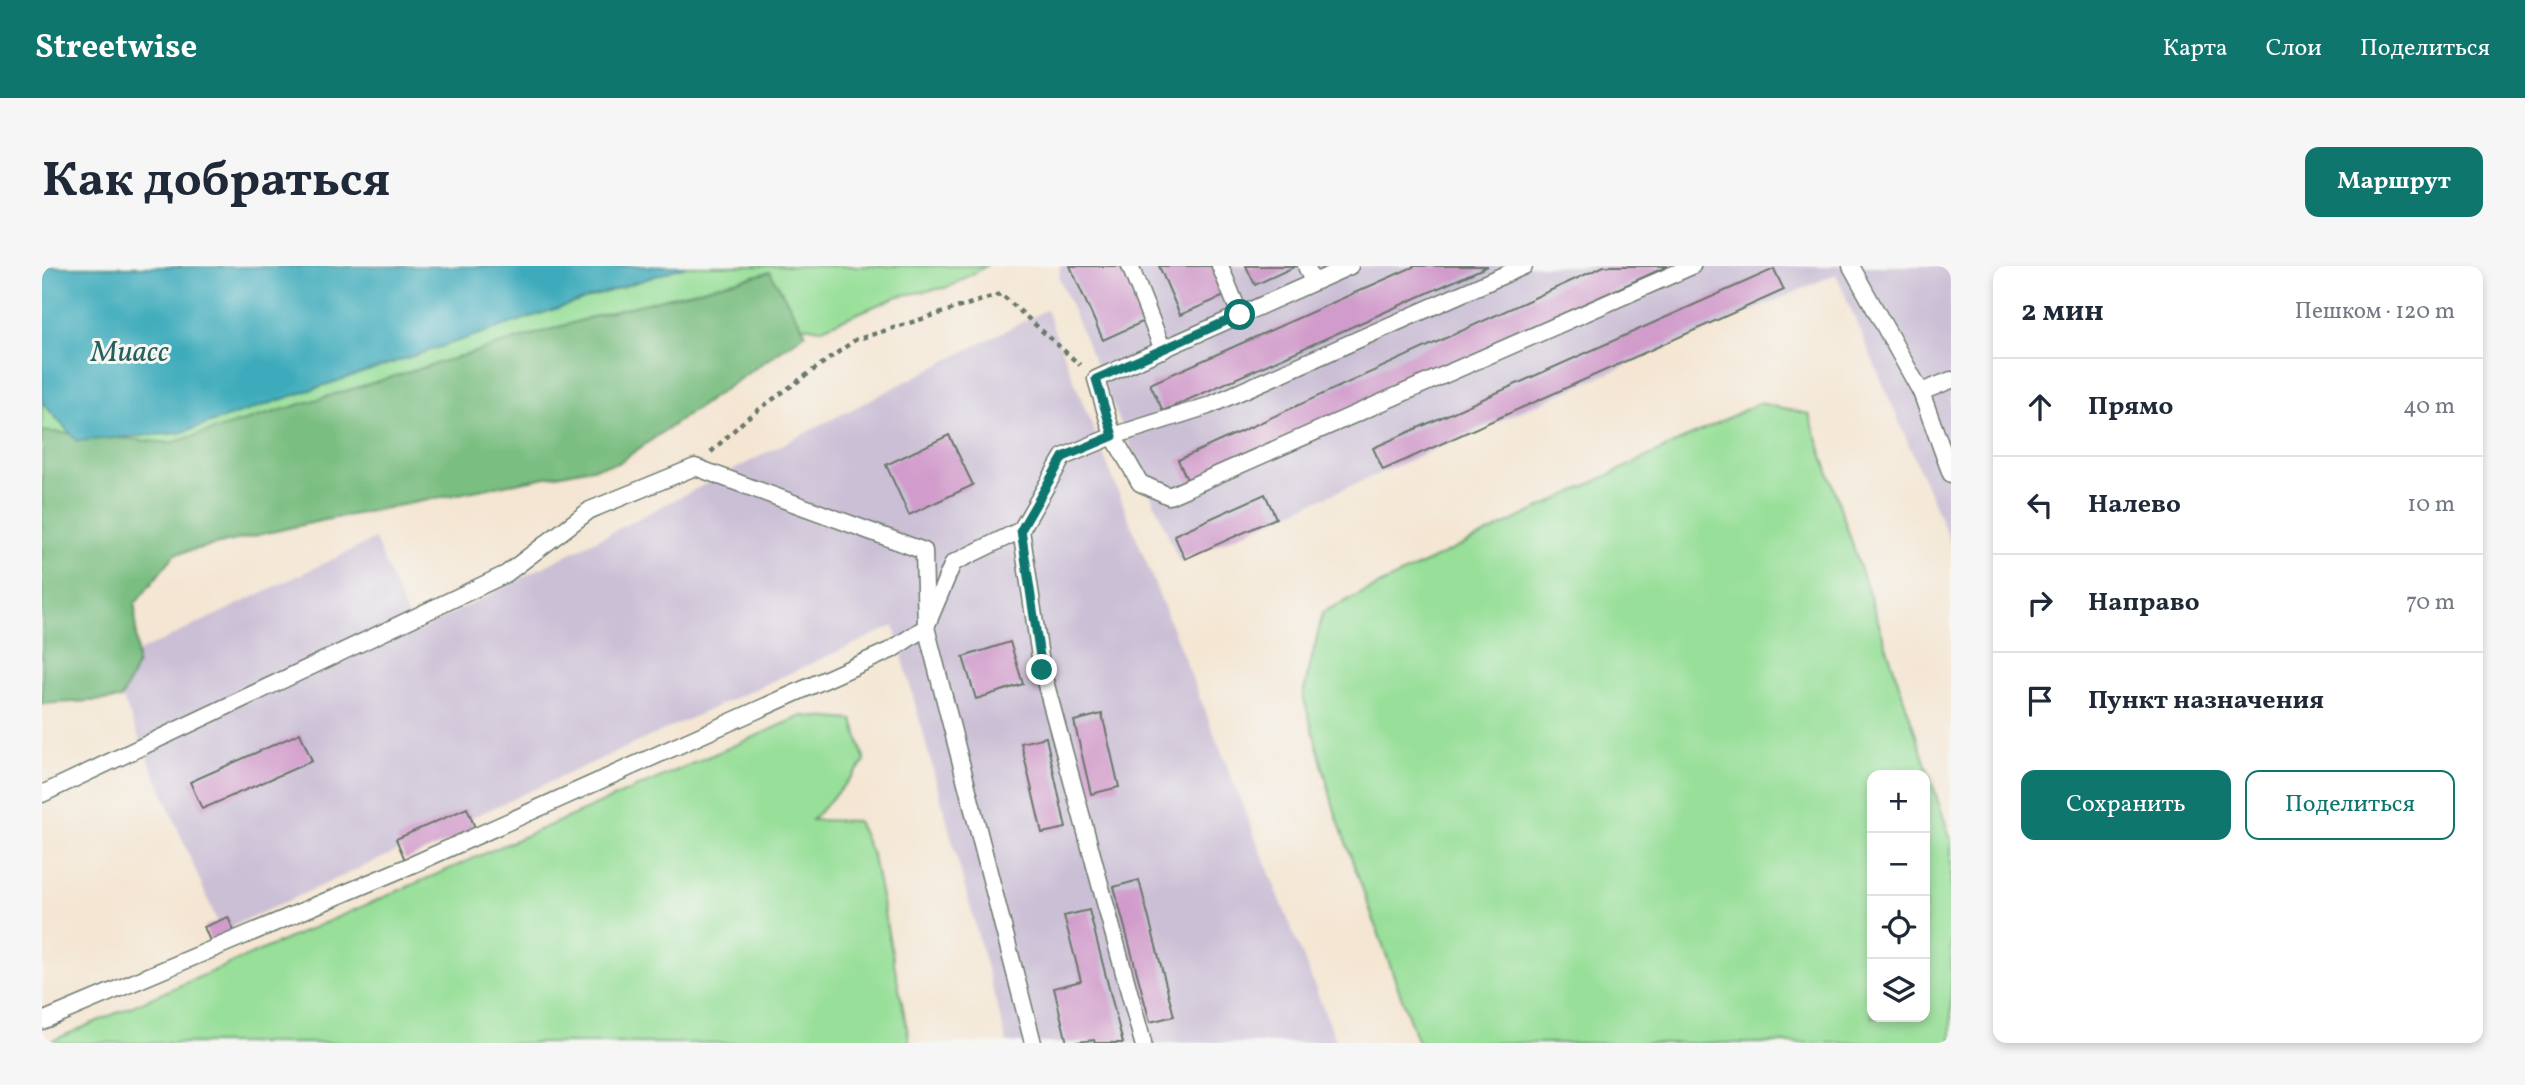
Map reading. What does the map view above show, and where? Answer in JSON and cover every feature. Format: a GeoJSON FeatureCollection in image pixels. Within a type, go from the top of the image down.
{"type":"FeatureCollection","features":[{"type":"Feature","properties":{"kind":"lane"},"geometry":{"type":"LineString","coordinates":[[1130,266],[1163,349]]}},
{"type":"Feature","properties":{"kind":"lane"},"geometry":{"type":"LineString","coordinates":[[1220,266],[1240,315]]}},
{"type":"Feature","properties":{"kind":"lane"},"geometry":{"type":"LineString","coordinates":[[1306,266],[1313,282]]}},
{"type":"Feature","properties":{"kind":"lane"},"geometry":{"type":"LineString","coordinates":[[1350,266],[1096,379],[1113,436],[1140,484],[1169,496],[1692,266]]}},
{"type":"Feature","properties":{"kind":"lane"},"geometry":{"type":"LineString","coordinates":[[42,1021],[414,864],[891,650],[926,627],[953,563],[1021,530],[1063,457],[1113,436],[1208,406],[1524,266]]}},
{"type":"Feature","properties":{"kind":"lane"},"geometry":{"type":"LineString","coordinates":[[1851,266],[1921,392],[1951,474]]}},
{"type":"Feature","properties":{"kind":"lane"},"geometry":{"type":"LineString","coordinates":[[1921,392],[1951,380]]}},
{"type":"Feature","properties":{"kind":"lane"},"geometry":{"type":"LineString","coordinates":[[42,794],[506,575],[590,510],[695,467],[924,551],[926,627],[1033,1043]]}},
{"type":"Feature","properties":{"kind":"lane"},"geometry":{"type":"LineString","coordinates":[[1021,530],[1042,670],[1143,1043]]}},
{"type":"Feature","properties":{"kind":"path"},"geometry":{"type":"LineString","coordinates":[[695,467],[747,418],[855,340],[1001,294],[1096,379]]}},
{"type":"Feature","properties":{"kind":"shaded area"},"geometry":{"type":"Polygon","coordinates":[[[1060,266],[1951,266],[1951,544],[1836,274],[1179,561],[1059,278],[1060,266]]]}},
{"type":"Feature","properties":{"kind":"shaded area"},"geometry":{"type":"Polygon","coordinates":[[[1046,310],[1337,1043],[1007,1043],[894,626],[221,931],[109,666],[375,539],[414,633],[1046,310]]]}},
{"type":"Feature","properties":{"kind":"green space"},"geometry":{"type":"Polygon","coordinates":[[[684,266],[986,266],[949,287],[899,296],[820,329],[713,309],[356,443],[42,461],[42,402],[77,441],[684,266]]]}},
{"type":"Feature","properties":{"kind":"green space"},"geometry":{"type":"Polygon","coordinates":[[[770,272],[806,333],[618,463],[320,521],[175,554],[135,604],[137,665],[121,699],[42,704],[42,431],[171,443],[599,315],[770,272]]]}},
{"type":"Feature","properties":{"kind":"green space"},"geometry":{"type":"Polygon","coordinates":[[[1759,403],[1809,414],[1928,770],[1867,770],[1867,1022],[1930,1022],[1930,777],[1951,840],[1951,1043],[1418,1043],[1336,815],[1303,695],[1323,612],[1759,403]]]}},
{"type":"Feature","properties":{"kind":"green space"},"geometry":{"type":"Polygon","coordinates":[[[802,716],[853,720],[865,762],[812,820],[857,821],[873,857],[910,1043],[47,1043],[802,716]]]}},
{"type":"Feature","properties":{"kind":"water","name":"Миасс"},"geometry":{"type":"Polygon","coordinates":[[[686,266],[180,433],[77,441],[42,402],[42,267],[686,266]]]}},
{"type":"Feature","properties":{"kind":"building"},"geometry":{"type":"Polygon","coordinates":[[[1070,266],[1125,266],[1149,319],[1103,340],[1070,266]]]}},
{"type":"Feature","properties":{"kind":"building"},"geometry":{"type":"Polygon","coordinates":[[[1159,266],[1214,266],[1227,295],[1180,315],[1159,266]]]}},
{"type":"Feature","properties":{"kind":"building"},"geometry":{"type":"Polygon","coordinates":[[[1246,266],[1296,266],[1255,285],[1246,266]]]}},
{"type":"Feature","properties":{"kind":"building"},"geometry":{"type":"Polygon","coordinates":[[[1415,266],[1488,266],[1163,411],[1150,384],[1415,266]]]}},
{"type":"Feature","properties":{"kind":"building"},"geometry":{"type":"Polygon","coordinates":[[[1604,266],[1668,266],[1189,484],[1178,460],[1604,266]]]}},
{"type":"Feature","properties":{"kind":"building"},"geometry":{"type":"Polygon","coordinates":[[[1774,269],[1784,290],[1383,470],[1373,448],[1774,269]]]}},
{"type":"Feature","properties":{"kind":"building"},"geometry":{"type":"Polygon","coordinates":[[[949,435],[973,485],[909,515],[886,465],[949,435]]]}},
{"type":"Feature","properties":{"kind":"building"},"geometry":{"type":"Polygon","coordinates":[[[1265,494],[1276,518],[1185,559],[1174,535],[1265,494]]]}},
{"type":"Feature","properties":{"kind":"building"},"geometry":{"type":"Polygon","coordinates":[[[1010,642],[1023,684],[976,699],[963,657],[1010,642]]]}},
{"type":"Feature","properties":{"kind":"building"},"geometry":{"type":"Polygon","coordinates":[[[1102,714],[1119,787],[1091,794],[1074,721],[1102,714]]]}},
{"type":"Feature","properties":{"kind":"building"},"geometry":{"type":"Polygon","coordinates":[[[300,733],[312,761],[202,809],[190,782],[300,733]]]}},
{"type":"Feature","properties":{"kind":"building"},"geometry":{"type":"Polygon","coordinates":[[[1046,737],[1066,828],[1042,833],[1021,743],[1046,737]]]}},
{"type":"Feature","properties":{"kind":"building"},"geometry":{"type":"Polygon","coordinates":[[[467,808],[476,830],[405,860],[396,839],[467,808]]]}},
{"type":"Feature","properties":{"kind":"building"},"geometry":{"type":"Polygon","coordinates":[[[1139,880],[1174,1016],[1150,1022],[1114,887],[1139,880]]]}},
{"type":"Feature","properties":{"kind":"building"},"geometry":{"type":"Polygon","coordinates":[[[1089,910],[1123,1043],[1095,1043],[1094,1040],[1067,1043],[1054,988],[1081,981],[1064,916],[1089,910]]]}},
{"type":"Feature","properties":{"kind":"building"},"geometry":{"type":"Polygon","coordinates":[[[228,917],[236,936],[212,946],[204,927],[228,917]]]}},
{"type":"Feature","properties":{"kind":"route"},"geometry":{"type":"LineString","coordinates":[[1042,670],[1021,530],[1063,457],[1113,436],[1096,379],[1240,315]]}}]}
